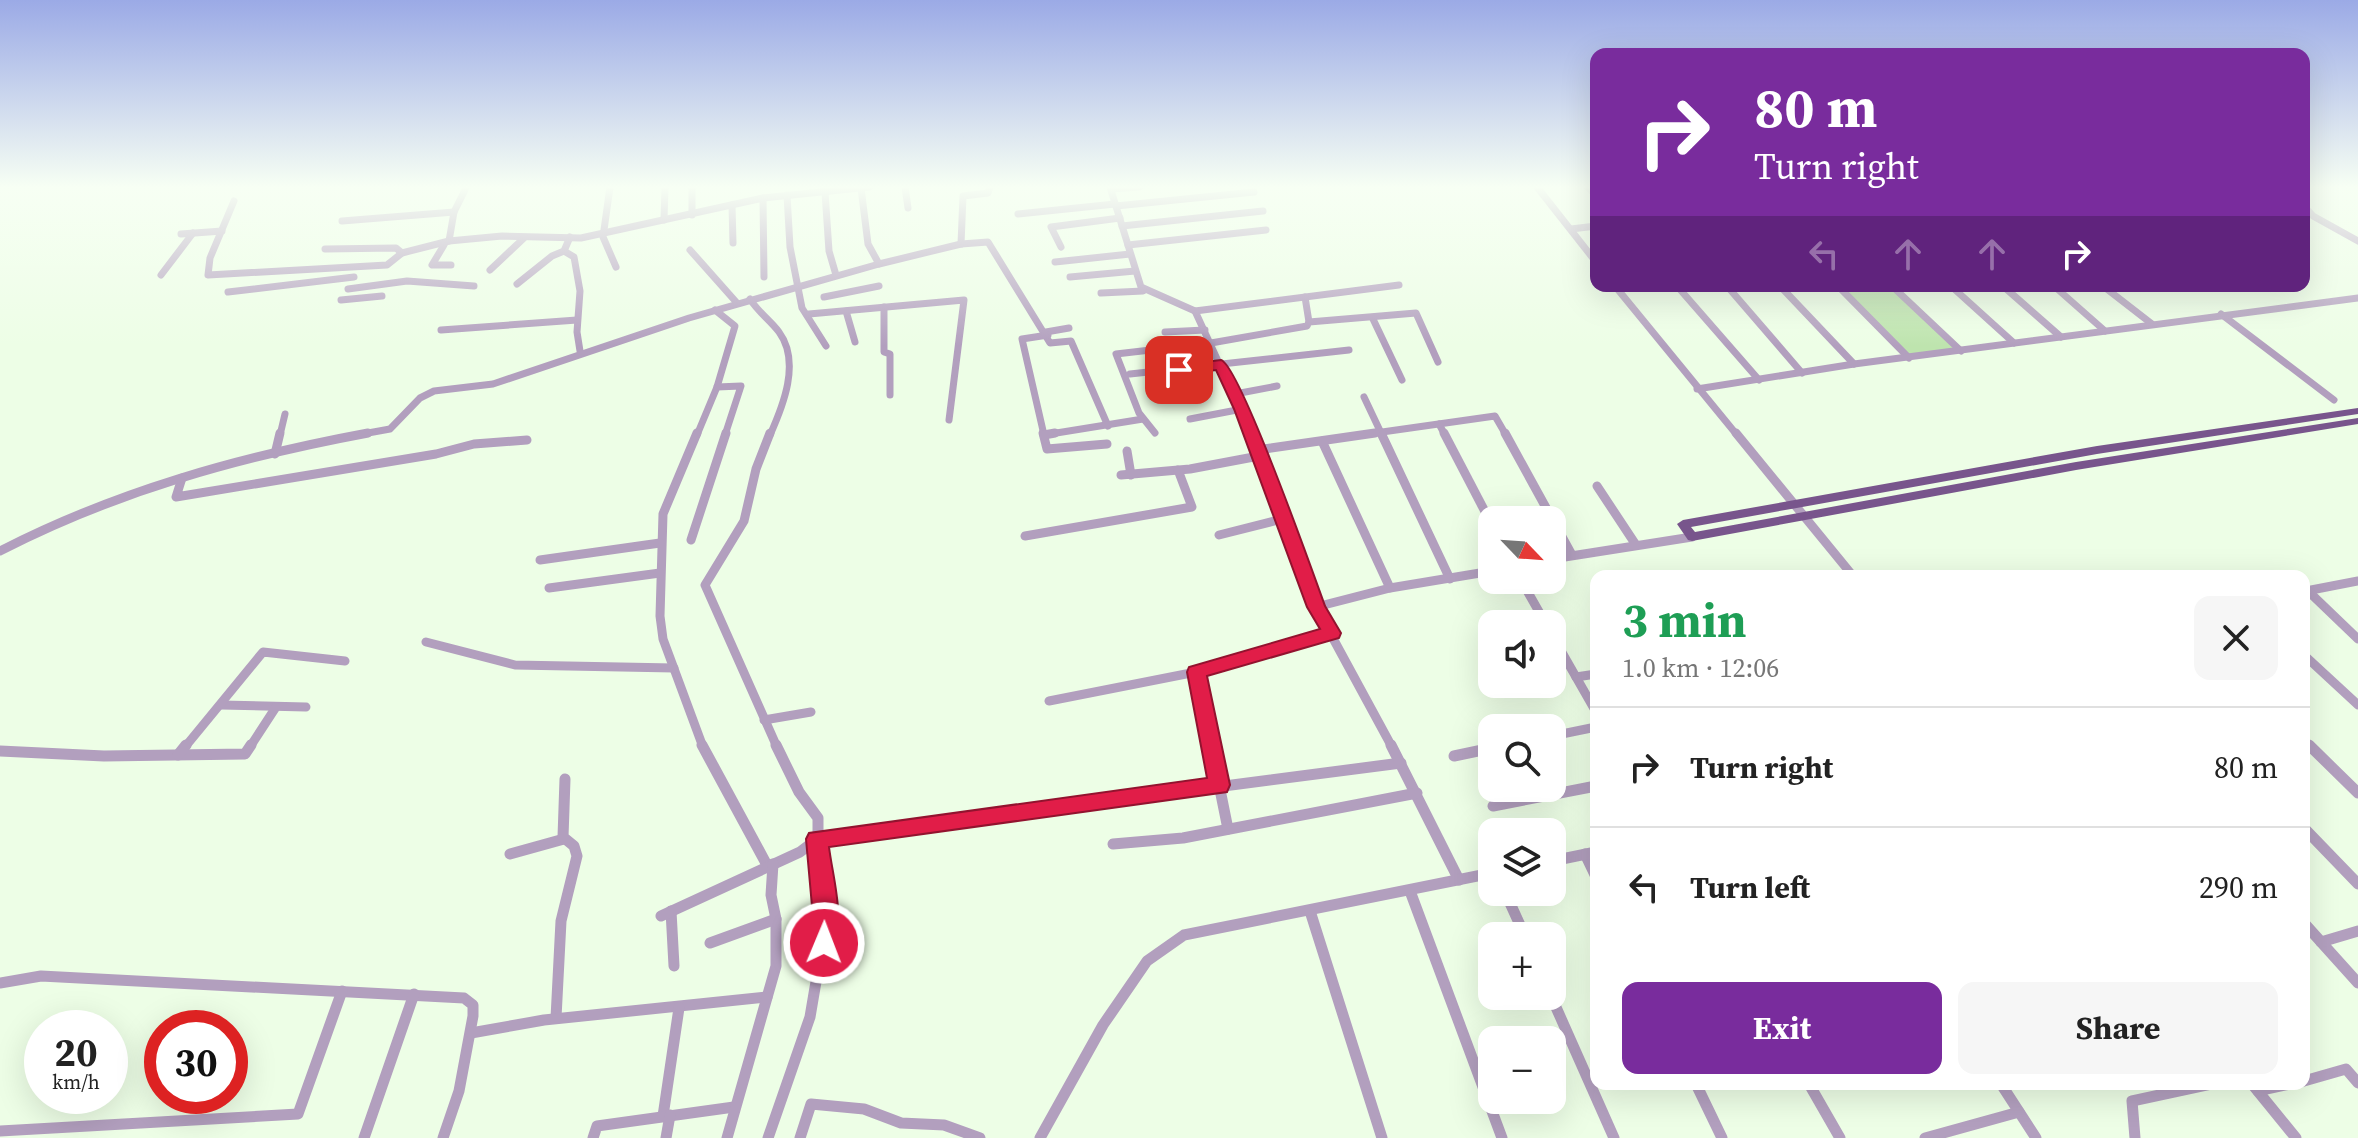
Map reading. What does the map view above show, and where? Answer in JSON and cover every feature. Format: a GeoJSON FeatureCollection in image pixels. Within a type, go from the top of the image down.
{"type":"FeatureCollection","features":[{"type":"Feature","properties":{"kind":"main road"},"geometry":{"type":"LineString","coordinates":[[2358,411],[2097,450],[1683,524],[1692,537],[2092,463],[2358,421]]}},
{"type":"Feature","properties":{"kind":"main road"},"geometry":{"type":"LineString","coordinates":[[2097,450],[2109,461]]}},
{"type":"Feature","properties":{"kind":"main road"},"geometry":{"type":"LineString","coordinates":[[2081,453],[2092,463]]}},
{"type":"Feature","properties":{"kind":"street"},"geometry":{"type":"LineString","coordinates":[[161,275],[188,240]]}},
{"type":"Feature","properties":{"kind":"street"},"geometry":{"type":"LineString","coordinates":[[218,240],[210,258],[208,275],[387,265],[402,253],[446,243],[491,240]]}},
{"type":"Feature","properties":{"kind":"street"},"geometry":{"type":"LineString","coordinates":[[490,270],[522,240]]}},
{"type":"Feature","properties":{"kind":"street"},"geometry":{"type":"LineString","coordinates":[[564,251],[569,240]]}},
{"type":"Feature","properties":{"kind":"street"},"geometry":{"type":"LineString","coordinates":[[601,240],[616,267]]}},
{"type":"Feature","properties":{"kind":"street"},"geometry":{"type":"LineString","coordinates":[[764,240],[764,277]]}},
{"type":"Feature","properties":{"kind":"street"},"geometry":{"type":"LineString","coordinates":[[790,240],[802,308],[809,314],[826,346]]}},
{"type":"Feature","properties":{"kind":"street"},"geometry":{"type":"LineString","coordinates":[[828,240],[829,251],[840,275],[855,291]]}},
{"type":"Feature","properties":{"kind":"street"},"geometry":{"type":"LineString","coordinates":[[868,240],[879,264]]}},
{"type":"Feature","properties":{"kind":"street"},"geometry":{"type":"LineString","coordinates":[[1058,240],[1061,247]]}},
{"type":"Feature","properties":{"kind":"street"},"geometry":{"type":"LineString","coordinates":[[1126,240],[1143,291]]}},
{"type":"Feature","properties":{"kind":"street"},"geometry":{"type":"LineString","coordinates":[[1055,262],[1197,240]]}},
{"type":"Feature","properties":{"kind":"street"},"geometry":{"type":"LineString","coordinates":[[0,551],[72,514],[182,478],[390,429],[399,425],[426,394],[498,383],[580,351],[750,299],[961,244],[988,242],[1051,343],[1071,341],[1108,426]]}},
{"type":"Feature","properties":{"kind":"street"},"geometry":{"type":"LineString","coordinates":[[446,243],[432,265],[451,265]]}},
{"type":"Feature","properties":{"kind":"street"},"geometry":{"type":"LineString","coordinates":[[325,249],[396,248],[402,253]]}},
{"type":"Feature","properties":{"kind":"street"},"geometry":{"type":"LineString","coordinates":[[690,250],[737,303]]}},
{"type":"Feature","properties":{"kind":"street"},"geometry":{"type":"LineString","coordinates":[[517,284],[531,277],[558,252],[564,251],[574,257],[581,297],[575,338],[580,351]]}},
{"type":"Feature","properties":{"kind":"street"},"geometry":{"type":"LineString","coordinates":[[358,268],[341,302],[382,296]]}},
{"type":"Feature","properties":{"kind":"street"},"geometry":{"type":"LineString","coordinates":[[1070,277],[1135,271]]}},
{"type":"Feature","properties":{"kind":"street"},"geometry":{"type":"LineString","coordinates":[[228,292],[354,277]]}},
{"type":"Feature","properties":{"kind":"street"},"geometry":{"type":"LineString","coordinates":[[348,289],[407,281],[474,286]]}},
{"type":"Feature","properties":{"kind":"street"},"geometry":{"type":"LineString","coordinates":[[1101,293],[1143,291],[1195,311],[1399,285]]}},
{"type":"Feature","properties":{"kind":"street"},"geometry":{"type":"LineString","coordinates":[[824,297],[879,286]]}},
{"type":"Feature","properties":{"kind":"street"},"geometry":{"type":"LineString","coordinates":[[1620,292],[1848,570]]}},
{"type":"Feature","properties":{"kind":"street"},"geometry":{"type":"LineString","coordinates":[[1682,292],[1759,380]]}},
{"type":"Feature","properties":{"kind":"street"},"geometry":{"type":"LineString","coordinates":[[1732,292],[1802,373]]}},
{"type":"Feature","properties":{"kind":"street"},"geometry":{"type":"LineString","coordinates":[[1786,292],[1854,364]]}},
{"type":"Feature","properties":{"kind":"street"},"geometry":{"type":"LineString","coordinates":[[1844,292],[1909,358]]}},
{"type":"Feature","properties":{"kind":"street"},"geometry":{"type":"LineString","coordinates":[[1898,292],[1961,351]]}},
{"type":"Feature","properties":{"kind":"street"},"geometry":{"type":"LineString","coordinates":[[1958,292],[2014,343]]}},
{"type":"Feature","properties":{"kind":"street"},"geometry":{"type":"LineString","coordinates":[[2010,292],[2061,337]]}},
{"type":"Feature","properties":{"kind":"street"},"geometry":{"type":"LineString","coordinates":[[2061,292],[2105,331]]}},
{"type":"Feature","properties":{"kind":"street"},"geometry":{"type":"LineString","coordinates":[[2111,292],[2152,324]]}},
{"type":"Feature","properties":{"kind":"street"},"geometry":{"type":"LineString","coordinates":[[1305,297],[1309,322]]}},
{"type":"Feature","properties":{"kind":"street"},"geometry":{"type":"LineString","coordinates":[[1697,389],[1854,364],[2358,298]]}},
{"type":"Feature","properties":{"kind":"street"},"geometry":{"type":"LineString","coordinates":[[750,299],[756,311],[771,323],[786,346],[786,397],[779,422],[757,468],[746,519],[705,585],[764,720],[799,792],[818,818],[817,839],[827,917],[821,969],[810,1017],[768,1138]]}},
{"type":"Feature","properties":{"kind":"street"},"geometry":{"type":"LineString","coordinates":[[809,314],[964,300],[949,420]]}},
{"type":"Feature","properties":{"kind":"street"},"geometry":{"type":"LineString","coordinates":[[884,307],[882,332],[884,352],[890,354],[890,395]]}},
{"type":"Feature","properties":{"kind":"street"},"geometry":{"type":"LineString","coordinates":[[715,310],[735,326],[717,387],[663,514],[660,616],[697,735],[771,866],[776,966],[727,1138]]}},
{"type":"Feature","properties":{"kind":"street"},"geometry":{"type":"LineString","coordinates":[[846,311],[855,342]]}},
{"type":"Feature","properties":{"kind":"street"},"geometry":{"type":"LineString","coordinates":[[1195,311],[1242,409],[1316,607],[1417,793],[1459,880]]}},
{"type":"Feature","properties":{"kind":"street"},"geometry":{"type":"LineString","coordinates":[[1155,433],[1143,419],[1116,354],[1211,343],[1307,326],[1309,322],[1416,313],[1438,362]]}},
{"type":"Feature","properties":{"kind":"street"},"geometry":{"type":"LineString","coordinates":[[2221,314],[2334,400]]}},
{"type":"Feature","properties":{"kind":"street"},"geometry":{"type":"LineString","coordinates":[[1373,319],[1402,380]]}},
{"type":"Feature","properties":{"kind":"street"},"geometry":{"type":"LineString","coordinates":[[441,330],[577,320]]}},
{"type":"Feature","properties":{"kind":"street"},"geometry":{"type":"LineString","coordinates":[[1069,328],[1022,339],[1048,450],[1107,444]]}},
{"type":"Feature","properties":{"kind":"street"},"geometry":{"type":"LineString","coordinates":[[1165,332],[1205,330]]}},
{"type":"Feature","properties":{"kind":"street"},"geometry":{"type":"LineString","coordinates":[[1130,374],[1349,350]]}},
{"type":"Feature","properties":{"kind":"street"},"geometry":{"type":"LineString","coordinates":[[691,540],[741,386],[717,387]]}},
{"type":"Feature","properties":{"kind":"street"},"geometry":{"type":"LineString","coordinates":[[1235,394],[1277,386]]}},
{"type":"Feature","properties":{"kind":"street"},"geometry":{"type":"LineString","coordinates":[[1364,397],[1450,579]]}},
{"type":"Feature","properties":{"kind":"street"},"geometry":{"type":"LineString","coordinates":[[1190,419],[1242,409]]}},
{"type":"Feature","properties":{"kind":"street"},"geometry":{"type":"LineString","coordinates":[[275,454],[285,414]]}},
{"type":"Feature","properties":{"kind":"street"},"geometry":{"type":"LineString","coordinates":[[1127,451],[1126,475],[1178,470],[1322,441],[1495,416],[1572,555]]}},
{"type":"Feature","properties":{"kind":"street"},"geometry":{"type":"LineString","coordinates":[[1044,435],[1143,419]]}},
{"type":"Feature","properties":{"kind":"street"},"geometry":{"type":"LineString","coordinates":[[1439,424],[1482,506]]}},
{"type":"Feature","properties":{"kind":"street"},"geometry":{"type":"LineString","coordinates":[[182,478],[176,497],[436,454],[474,444],[527,440]]}},
{"type":"Feature","properties":{"kind":"street"},"geometry":{"type":"LineString","coordinates":[[1322,441],[1390,588]]}},
{"type":"Feature","properties":{"kind":"street"},"geometry":{"type":"LineString","coordinates":[[1025,536],[1192,507],[1178,470]]}},
{"type":"Feature","properties":{"kind":"street"},"geometry":{"type":"LineString","coordinates":[[1597,486],[1636,545]]}},
{"type":"Feature","properties":{"kind":"street"},"geometry":{"type":"LineString","coordinates":[[1219,535],[1282,519]]}},
{"type":"Feature","properties":{"kind":"street"},"geometry":{"type":"LineString","coordinates":[[1566,556],[1692,537]]}},
{"type":"Feature","properties":{"kind":"street"},"geometry":{"type":"LineString","coordinates":[[540,560],[660,543]]}},
{"type":"Feature","properties":{"kind":"street"},"geometry":{"type":"LineString","coordinates":[[549,588],[660,573]]}},
{"type":"Feature","properties":{"kind":"street"},"geometry":{"type":"LineString","coordinates":[[1316,607],[1390,588],[1478,574]]}},
{"type":"Feature","properties":{"kind":"street"},"geometry":{"type":"LineString","coordinates":[[2310,590],[2358,581]]}},
{"type":"Feature","properties":{"kind":"street"},"geometry":{"type":"LineString","coordinates":[[2310,595],[2358,639]]}},
{"type":"Feature","properties":{"kind":"street"},"geometry":{"type":"LineString","coordinates":[[1049,701],[1196,672],[1332,633]]}},
{"type":"Feature","properties":{"kind":"street"},"geometry":{"type":"LineString","coordinates":[[426,642],[515,665],[674,668]]}},
{"type":"Feature","properties":{"kind":"street"},"geometry":{"type":"LineString","coordinates":[[178,755],[263,652],[345,661]]}},
{"type":"Feature","properties":{"kind":"street"},"geometry":{"type":"LineString","coordinates":[[1566,660],[1590,702]]}},
{"type":"Feature","properties":{"kind":"street"},"geometry":{"type":"LineString","coordinates":[[2310,661],[2358,705]]}},
{"type":"Feature","properties":{"kind":"street"},"geometry":{"type":"LineString","coordinates":[[1196,672],[1228,829]]}},
{"type":"Feature","properties":{"kind":"street"},"geometry":{"type":"LineString","coordinates":[[1576,677],[1590,675]]}},
{"type":"Feature","properties":{"kind":"street"},"geometry":{"type":"LineString","coordinates":[[221,705],[306,707]]}},
{"type":"Feature","properties":{"kind":"street"},"geometry":{"type":"LineString","coordinates":[[0,751],[104,756],[245,754],[276,707]]}},
{"type":"Feature","properties":{"kind":"street"},"geometry":{"type":"LineString","coordinates":[[764,720],[811,712]]}},
{"type":"Feature","properties":{"kind":"street"},"geometry":{"type":"LineString","coordinates":[[1566,733],[1590,728]]}},
{"type":"Feature","properties":{"kind":"street"},"geometry":{"type":"LineString","coordinates":[[2310,746],[2358,793]]}},
{"type":"Feature","properties":{"kind":"street"},"geometry":{"type":"LineString","coordinates":[[1454,756],[1478,751]]}},
{"type":"Feature","properties":{"kind":"street"},"geometry":{"type":"LineString","coordinates":[[674,966],[666,913],[771,866],[817,839],[1401,763]]}},
{"type":"Feature","properties":{"kind":"street"},"geometry":{"type":"LineString","coordinates":[[564,839],[565,779]]}},
{"type":"Feature","properties":{"kind":"street"},"geometry":{"type":"LineString","coordinates":[[1493,806],[1590,787]]}},
{"type":"Feature","properties":{"kind":"street"},"geometry":{"type":"LineString","coordinates":[[1113,844],[1183,838],[1417,793]]}},
{"type":"Feature","properties":{"kind":"street"},"geometry":{"type":"LineString","coordinates":[[2310,834],[2358,884]]}},
{"type":"Feature","properties":{"kind":"street"},"geometry":{"type":"LineString","coordinates":[[510,854],[564,839]]}},
{"type":"Feature","properties":{"kind":"street"},"geometry":{"type":"LineString","coordinates":[[556,1018],[561,921],[577,856],[574,846],[564,839]]}},
{"type":"Feature","properties":{"kind":"street"},"geometry":{"type":"LineString","coordinates":[[1566,858],[1590,853]]}},
{"type":"Feature","properties":{"kind":"street"},"geometry":{"type":"LineString","coordinates":[[1040,1138],[1103,1025],[1147,961],[1184,935],[1478,876]]}},
{"type":"Feature","properties":{"kind":"street"},"geometry":{"type":"LineString","coordinates":[[1410,891],[1502,1138]]}},
{"type":"Feature","properties":{"kind":"street"},"geometry":{"type":"LineString","coordinates":[[1310,911],[1382,1138]]}},
{"type":"Feature","properties":{"kind":"street"},"geometry":{"type":"LineString","coordinates":[[710,943],[776,919]]}},
{"type":"Feature","properties":{"kind":"street"},"geometry":{"type":"LineString","coordinates":[[2310,930],[2358,983]]}},
{"type":"Feature","properties":{"kind":"street"},"geometry":{"type":"LineString","coordinates":[[2321,942],[2358,931]]}},
{"type":"Feature","properties":{"kind":"street"},"geometry":{"type":"LineString","coordinates":[[0,983],[41,976],[464,998],[473,1005],[471,1033],[459,1091],[443,1138]]}},
{"type":"Feature","properties":{"kind":"street"},"geometry":{"type":"LineString","coordinates":[[0,1131],[298,1114],[342,991]]}},
{"type":"Feature","properties":{"kind":"street"},"geometry":{"type":"LineString","coordinates":[[364,1138],[414,994]]}},
{"type":"Feature","properties":{"kind":"street"},"geometry":{"type":"LineString","coordinates":[[471,1033],[556,1018],[767,997]]}},
{"type":"Feature","properties":{"kind":"street"},"geometry":{"type":"LineString","coordinates":[[666,1138],[679,1008]]}},
{"type":"Feature","properties":{"kind":"street"},"geometry":{"type":"LineString","coordinates":[[1557,1010],[1590,1084]]}},
{"type":"Feature","properties":{"kind":"street"},"geometry":{"type":"LineString","coordinates":[[2310,1079],[2346,1069],[2358,1083]]}},
{"type":"Feature","properties":{"kind":"street"},"geometry":{"type":"LineString","coordinates":[[1593,1090],[1614,1138]]}},
{"type":"Feature","properties":{"kind":"street"},"geometry":{"type":"LineString","coordinates":[[1699,1090],[1722,1138]]}},
{"type":"Feature","properties":{"kind":"street"},"geometry":{"type":"LineString","coordinates":[[1812,1090],[1840,1138]]}},
{"type":"Feature","properties":{"kind":"street"},"geometry":{"type":"LineString","coordinates":[[2005,1090],[2036,1138]]}},
{"type":"Feature","properties":{"kind":"street"},"geometry":{"type":"LineString","coordinates":[[2135,1138],[2132,1101],[2183,1090]]}},
{"type":"Feature","properties":{"kind":"street"},"geometry":{"type":"LineString","coordinates":[[2257,1090],[2296,1138]]}},
{"type":"Feature","properties":{"kind":"street"},"geometry":{"type":"LineString","coordinates":[[800,1138],[811,1104],[864,1109],[901,1123],[944,1125],[980,1138]]}},
{"type":"Feature","properties":{"kind":"street"},"geometry":{"type":"LineString","coordinates":[[593,1138],[597,1126],[734,1107]]}},
{"type":"Feature","properties":{"kind":"street"},"geometry":{"type":"LineString","coordinates":[[1925,1138],[2019,1112]]}},
{"type":"Feature","properties":{"kind":"green space"},"geometry":{"type":"Polygon","coordinates":[[[1844,292],[1898,292],[1961,351],[1909,358],[1844,292]]]}},
{"type":"Feature","properties":{"kind":"route"},"geometry":{"type":"LineString","coordinates":[[824,943],[827,917],[817,839],[1219,785],[1196,672],[1332,633],[1316,607],[1242,409],[1221,364],[1179,370]]}}]}
